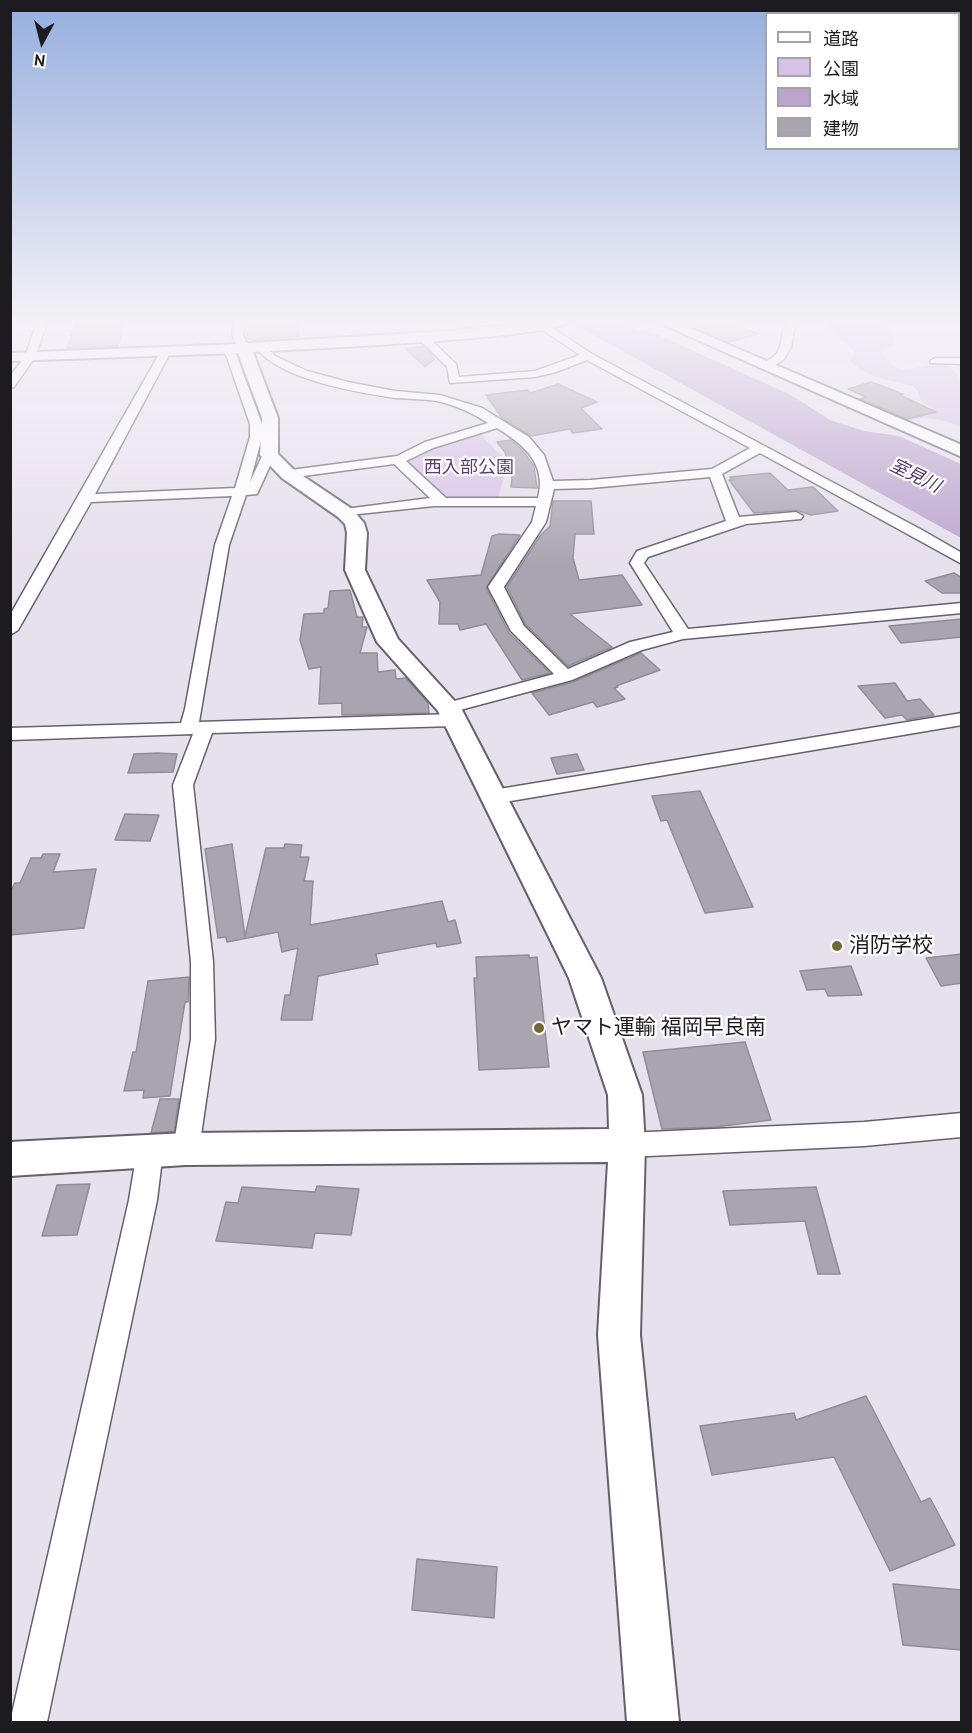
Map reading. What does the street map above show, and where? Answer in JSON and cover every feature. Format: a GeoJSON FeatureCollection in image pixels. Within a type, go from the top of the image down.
{"type":"FeatureCollection","features":[{"type":"Feature","properties":{"kind":"street"},"geometry":{"type":"LineString","coordinates":[[10,630],[138,403]]}},
{"type":"Feature","properties":{"kind":"street"},"geometry":{"type":"LineString","coordinates":[[186,1149],[203,1040],[202,962],[183,784],[196,727],[194,709],[222,545],[256,436],[253,403]]}},
{"type":"Feature","properties":{"kind":"street"},"geometry":{"type":"LineString","coordinates":[[86,498],[252,491],[269,455],[270,418],[264,403]]}},
{"type":"Feature","properties":{"kind":"street"},"geometry":{"type":"LineString","coordinates":[[454,403],[478,411],[500,423],[525,440],[538,455],[548,485],[539,522],[496,587],[517,628],[566,676]]}},
{"type":"Feature","properties":{"kind":"street"},"geometry":{"type":"LineString","coordinates":[[471,403],[478,411]]}},
{"type":"Feature","properties":{"kind":"street"},"geometry":{"type":"LineString","coordinates":[[676,403],[917,533],[962,560]]}},
{"type":"Feature","properties":{"kind":"street"},"geometry":{"type":"LineString","coordinates":[[848,403],[962,452]]}},
{"type":"Feature","properties":{"kind":"street"},"geometry":{"type":"LineString","coordinates":[[288,474],[397,460],[429,445],[500,423]]}},
{"type":"Feature","properties":{"kind":"street"},"geometry":{"type":"LineString","coordinates":[[548,485],[591,484],[715,473],[760,448]]}},
{"type":"Feature","properties":{"kind":"street"},"geometry":{"type":"LineString","coordinates":[[269,455],[288,474],[345,513],[354,523],[357,533],[355,570],[388,642],[452,714],[585,978],[625,1095],[627,1145],[619,1335],[653,1722]]}},
{"type":"Feature","properties":{"kind":"street"},"geometry":{"type":"LineString","coordinates":[[397,460],[442,502]]}},
{"type":"Feature","properties":{"kind":"street"},"geometry":{"type":"LineString","coordinates":[[715,473],[734,523]]}},
{"type":"Feature","properties":{"kind":"street"},"geometry":{"type":"LineString","coordinates":[[345,513],[442,502],[544,502]]}},
{"type":"Feature","properties":{"kind":"street"},"geometry":{"type":"LineString","coordinates":[[683,634],[637,563],[642,554],[734,523],[796,516]]}},
{"type":"Feature","properties":{"kind":"street"},"geometry":{"type":"LineString","coordinates":[[10,734],[452,714],[566,676],[636,646],[683,634],[959,611]]}},
{"type":"Feature","properties":{"kind":"street"},"geometry":{"type":"LineString","coordinates":[[493,797],[962,719]]}},
{"type":"Feature","properties":{"kind":"street"},"geometry":{"type":"LineString","coordinates":[[10,1159],[186,1149],[627,1145],[864,1134],[962,1125]]}},
{"type":"Feature","properties":{"kind":"street"},"geometry":{"type":"LineString","coordinates":[[28,1722],[142,1200],[150,1151]]}},
{"type":"Feature","properties":{"kind":"green space"},"geometry":{"type":"Polygon","coordinates":[[[924,403],[961,403],[961,427],[934,419],[920,418],[907,422],[898,419],[935,410],[924,403]]]}},
{"type":"Feature","properties":{"kind":"green space","name":"西入部公園"},"geometry":{"type":"Polygon","coordinates":[[[479,433],[508,462],[498,499],[445,499],[404,463],[433,447],[479,433]]]}},
{"type":"Feature","properties":{"kind":"water","name":"室見川"},"geometry":{"type":"Polygon","coordinates":[[[716,403],[803,403],[830,420],[864,431],[899,436],[961,464],[961,538],[716,403]]]}},
{"type":"Feature","properties":{"kind":"building"},"geometry":{"type":"Polygon","coordinates":[[[491,403],[595,403],[581,408],[602,429],[573,433],[570,429],[531,436],[502,418],[491,403]]]}},
{"type":"Feature","properties":{"kind":"building"},"geometry":{"type":"Polygon","coordinates":[[[869,403],[917,403],[936,412],[907,419],[869,403]]]}},
{"type":"Feature","properties":{"kind":"building"},"geometry":{"type":"Polygon","coordinates":[[[511,440],[534,466],[537,488],[511,487],[512,478],[505,452],[497,442],[511,440]]]}},
{"type":"Feature","properties":{"kind":"building"},"geometry":{"type":"Polygon","coordinates":[[[770,473],[788,490],[813,487],[838,511],[811,515],[796,510],[754,513],[729,480],[732,480],[730,477],[770,473]]]}},
{"type":"Feature","properties":{"kind":"building"},"geometry":{"type":"Polygon","coordinates":[[[553,501],[591,501],[594,534],[575,534],[573,558],[579,580],[622,575],[642,605],[570,614],[612,647],[568,666],[526,625],[507,587],[540,536],[550,526],[553,501]]]}},
{"type":"Feature","properties":{"kind":"building"},"geometry":{"type":"Polygon","coordinates":[[[520,535],[486,588],[509,633],[550,673],[522,680],[486,624],[460,630],[458,624],[439,624],[440,602],[427,580],[481,575],[492,536],[520,535]]]}},
{"type":"Feature","properties":{"kind":"building"},"geometry":{"type":"Polygon","coordinates":[[[954,573],[962,578],[962,593],[942,593],[925,581],[954,573]]]}},
{"type":"Feature","properties":{"kind":"building"},"geometry":{"type":"Polygon","coordinates":[[[350,590],[357,617],[363,617],[362,627],[367,627],[360,653],[377,653],[378,672],[395,670],[396,679],[406,678],[428,703],[429,713],[342,715],[342,703],[319,704],[321,667],[309,669],[300,640],[304,614],[324,613],[324,609],[328,608],[330,591],[350,590]]]}},
{"type":"Feature","properties":{"kind":"building"},"geometry":{"type":"Polygon","coordinates":[[[962,619],[962,637],[901,643],[889,626],[962,619]]]}},
{"type":"Feature","properties":{"kind":"building"},"geometry":{"type":"Polygon","coordinates":[[[641,653],[660,670],[616,686],[618,687],[614,688],[625,699],[597,707],[593,702],[549,715],[532,693],[573,682],[641,653]]]}},
{"type":"Feature","properties":{"kind":"building"},"geometry":{"type":"Polygon","coordinates":[[[895,683],[907,701],[920,699],[934,715],[907,720],[902,715],[885,718],[858,686],[895,683]]]}},
{"type":"Feature","properties":{"kind":"building"},"geometry":{"type":"Polygon","coordinates":[[[134,754],[177,754],[173,772],[128,773],[134,754]]]}},
{"type":"Feature","properties":{"kind":"building"},"geometry":{"type":"Polygon","coordinates":[[[577,754],[584,770],[557,774],[551,758],[577,754]]]}},
{"type":"Feature","properties":{"kind":"building"},"geometry":{"type":"Polygon","coordinates":[[[700,791],[753,907],[705,913],[667,820],[661,821],[652,796],[700,791]]]}},
{"type":"Feature","properties":{"kind":"building"},"geometry":{"type":"Polygon","coordinates":[[[125,814],[159,815],[150,841],[115,840],[125,814]]]}},
{"type":"Feature","properties":{"kind":"building"},"geometry":{"type":"Polygon","coordinates":[[[232,844],[245,936],[266,848],[284,848],[285,844],[302,845],[300,857],[309,857],[304,881],[313,881],[310,925],[442,901],[448,922],[455,920],[461,943],[437,947],[436,943],[376,954],[378,964],[318,976],[312,1020],[281,1020],[285,995],[290,995],[298,948],[282,952],[278,932],[227,942],[226,937],[218,938],[205,849],[232,844]]]}},
{"type":"Feature","properties":{"kind":"building"},"geometry":{"type":"Polygon","coordinates":[[[43,854],[60,854],[53,872],[96,869],[84,928],[10,935],[10,892],[15,883],[20,883],[31,858],[41,858],[43,854]]]}},
{"type":"Feature","properties":{"kind":"building"},"geometry":{"type":"Polygon","coordinates":[[[962,954],[962,983],[941,986],[926,958],[962,954]]]}},
{"type":"Feature","properties":{"kind":"building"},"geometry":{"type":"Polygon","coordinates":[[[529,955],[529,958],[537,957],[549,1067],[479,1070],[474,978],[477,978],[476,957],[529,955]]]}},
{"type":"Feature","properties":{"kind":"building"},"geometry":{"type":"Polygon","coordinates":[[[851,966],[862,995],[828,996],[825,989],[807,990],[800,971],[851,966]]]}},
{"type":"Feature","properties":{"kind":"building"},"geometry":{"type":"Polygon","coordinates":[[[189,977],[188,1002],[185,1002],[170,1096],[143,1098],[144,1090],[124,1091],[133,1052],[136,1052],[148,981],[189,977]]]}},
{"type":"Feature","properties":{"kind":"building"},"geometry":{"type":"Polygon","coordinates":[[[745,1042],[771,1120],[715,1127],[662,1129],[643,1052],[745,1042]]]}},
{"type":"Feature","properties":{"kind":"building"},"geometry":{"type":"Polygon","coordinates":[[[160,1099],[179,1099],[174,1131],[151,1133],[160,1099]]]}},
{"type":"Feature","properties":{"kind":"building"},"geometry":{"type":"Polygon","coordinates":[[[90,1184],[77,1235],[42,1236],[57,1185],[90,1184]]]}},
{"type":"Feature","properties":{"kind":"building"},"geometry":{"type":"Polygon","coordinates":[[[317,1186],[359,1189],[351,1235],[315,1233],[312,1248],[216,1241],[226,1202],[238,1203],[242,1187],[315,1192],[317,1186]]]}},
{"type":"Feature","properties":{"kind":"building"},"geometry":{"type":"Polygon","coordinates":[[[816,1187],[840,1274],[818,1274],[805,1221],[730,1225],[723,1191],[816,1187]]]}},
{"type":"Feature","properties":{"kind":"building"},"geometry":{"type":"Polygon","coordinates":[[[866,1396],[921,1502],[930,1498],[955,1545],[890,1571],[834,1457],[712,1475],[700,1426],[794,1413],[796,1420],[866,1396]]]}},
{"type":"Feature","properties":{"kind":"building"},"geometry":{"type":"Polygon","coordinates":[[[417,1559],[497,1567],[494,1618],[412,1610],[417,1559]]]}},
{"type":"Feature","properties":{"kind":"building"},"geometry":{"type":"Polygon","coordinates":[[[893,1584],[962,1590],[962,1650],[903,1645],[893,1584]]]}},
{"type":"Feature","properties":{"kind":"place","name":"消防学校"},"geometry":{"type":"Point","coordinates":[837,946]}},
{"type":"Feature","properties":{"kind":"place","name":"ヤマト運輸 福岡早良南"},"geometry":{"type":"Point","coordinates":[539,1028]}}]}
